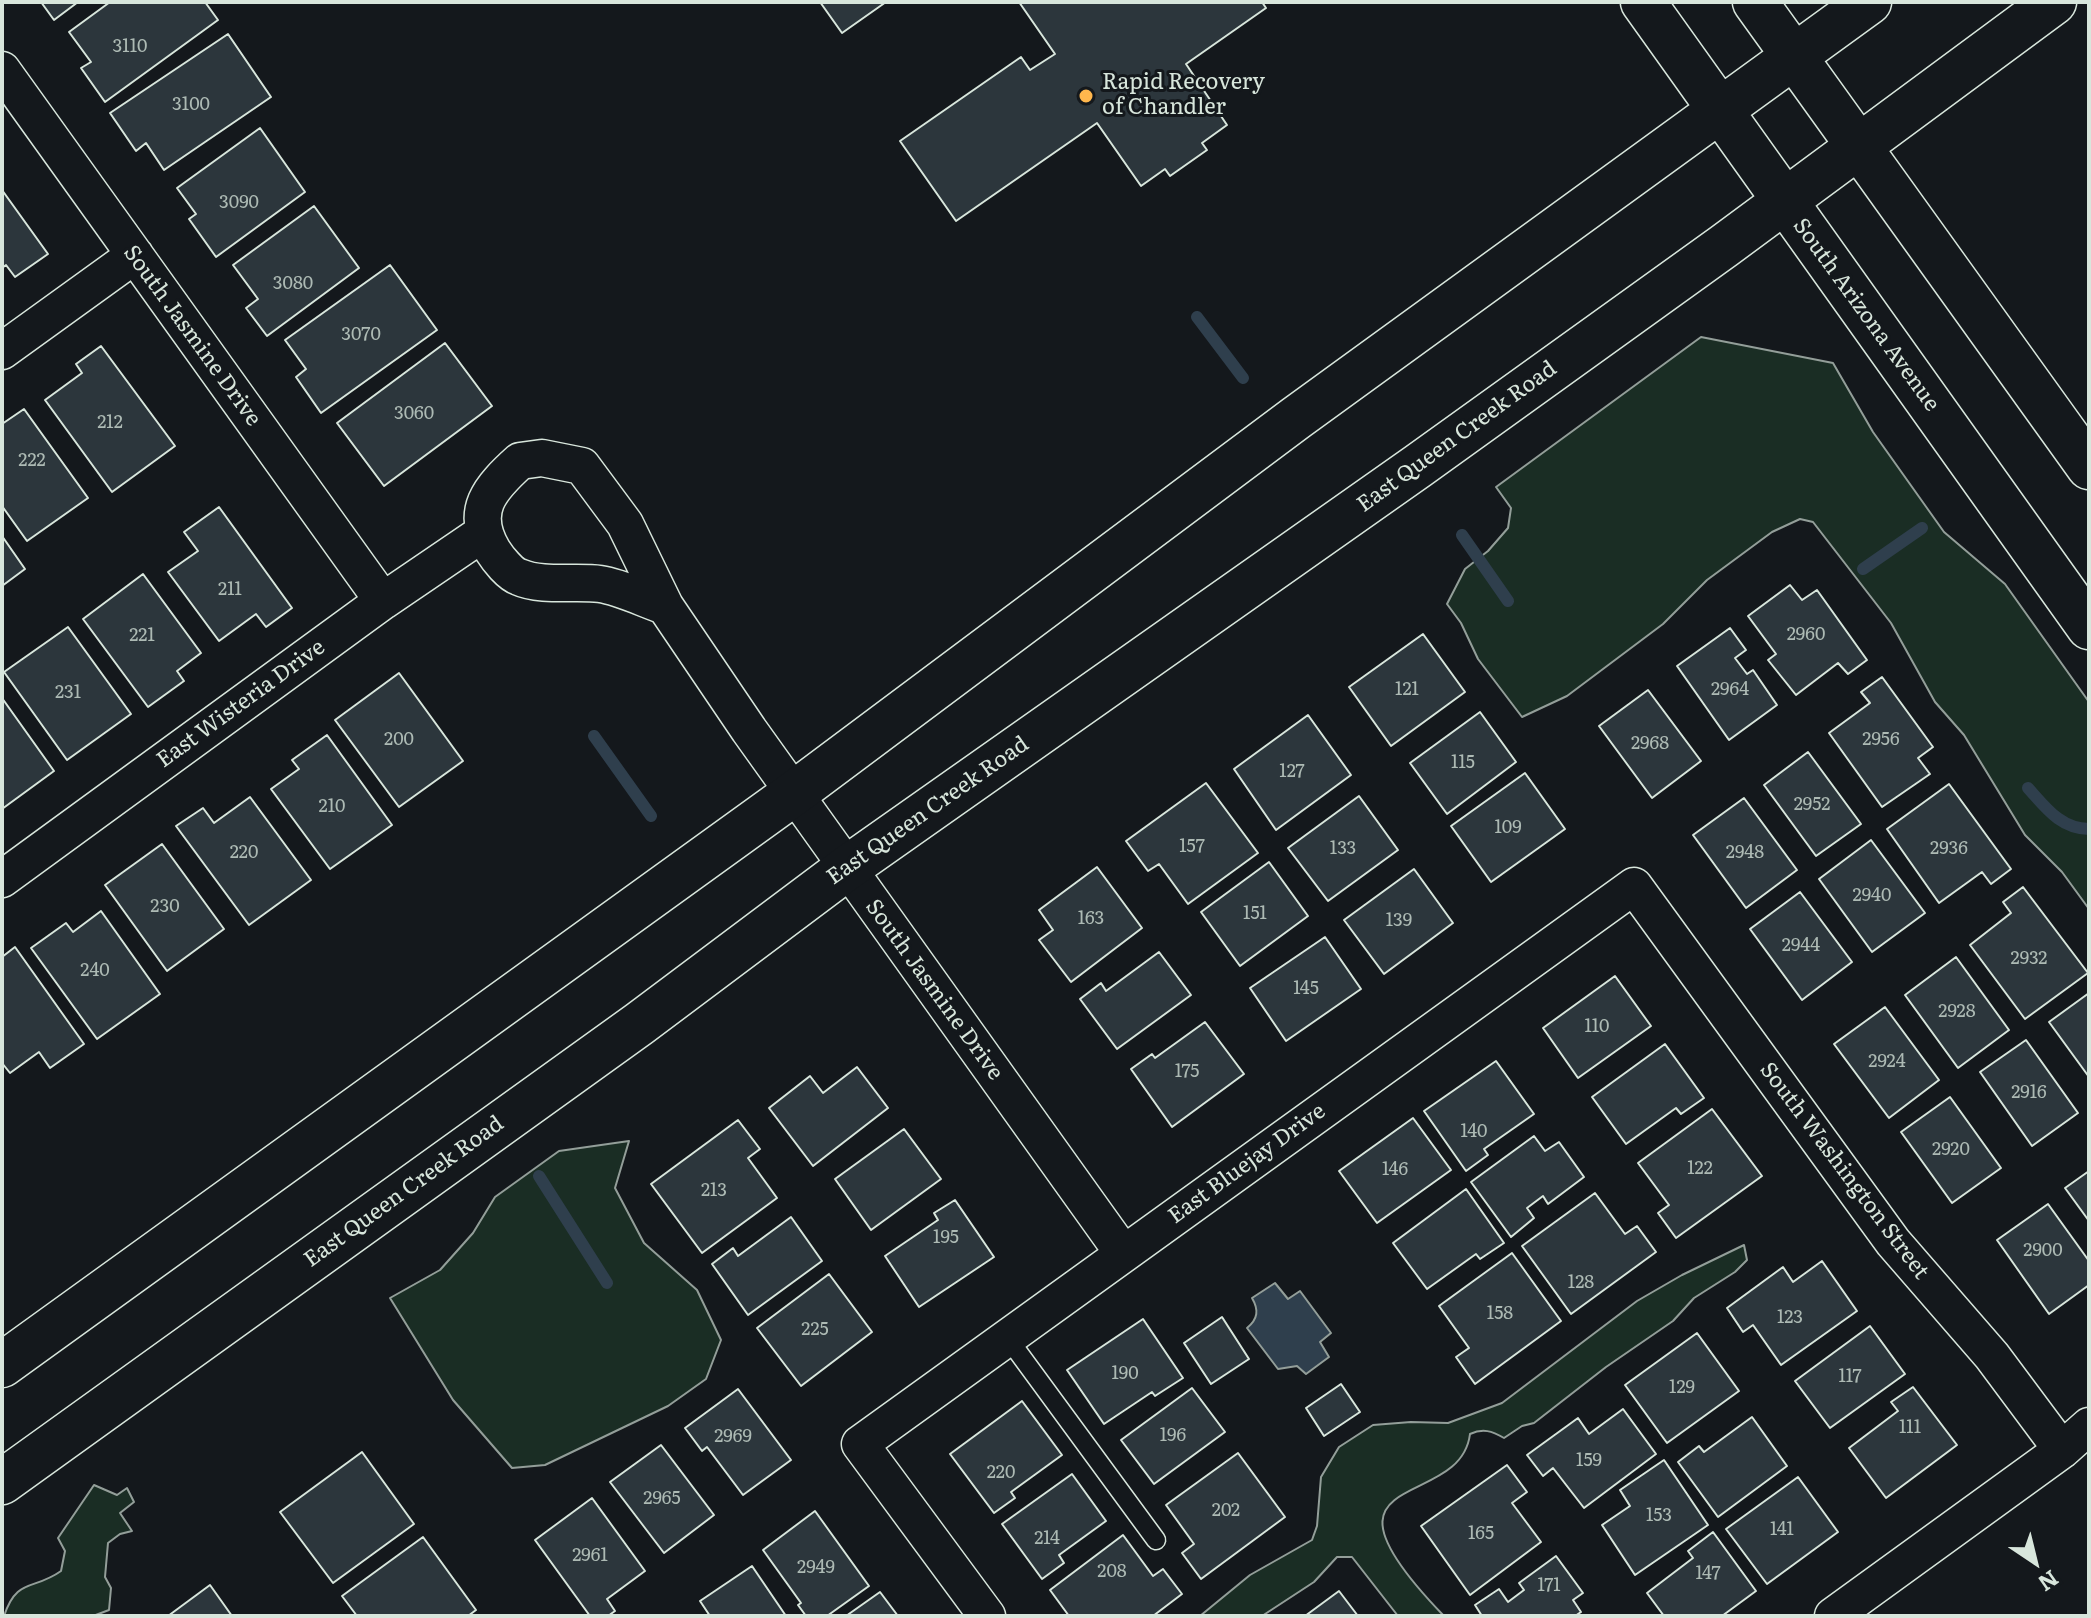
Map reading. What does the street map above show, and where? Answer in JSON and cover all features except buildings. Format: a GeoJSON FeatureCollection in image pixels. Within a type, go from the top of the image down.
{"type":"FeatureCollection","features":[{"type":"Feature","properties":{"kind":"main road","name":"South Arizona Avenue"},"geometry":{"type":"LineString","coordinates":[[1643,2],[2089,627]]}},
{"type":"Feature","properties":{"kind":"main road"},"geometry":{"type":"LineString","coordinates":[[1755,2],[2089,467]]}},
{"type":"Feature","properties":{"kind":"main road"},"geometry":{"type":"LineString","coordinates":[[2,1365],[793,794],[1296,418],[1869,2]]}},
{"type":"Feature","properties":{"kind":"main road","name":"East Queen Creek Road"},"geometry":{"type":"LineString","coordinates":[[2,1482],[639,1024],[847,868],[1418,466],[1785,202],[2054,2]]}},
{"type":"Feature","properties":{"kind":"street","name":"South Jasmine Drive"},"geometry":{"type":"LineString","coordinates":[[2,70],[383,601]]}},
{"type":"Feature","properties":{"kind":"street"},"geometry":{"type":"LineString","coordinates":[[2,351],[135,255]]}},
{"type":"Feature","properties":{"kind":"street","name":"South Jasmine Drive"},"geometry":{"type":"LineString","coordinates":[[483,533],[482,510],[490,493],[520,461],[542,458],[582,466],[625,524],[665,606],[793,794],[1123,1253]]}},
{"type":"Feature","properties":{"kind":"street"},"geometry":{"type":"LineString","coordinates":[[483,533],[496,555],[518,577],[566,584],[600,584],[665,606]]}},
{"type":"Feature","properties":{"kind":"street","name":"East Wisteria Drive"},"geometry":{"type":"LineString","coordinates":[[2,879],[383,601],[483,533]]}},
{"type":"Feature","properties":{"kind":"street","name":"East Bluejay Drive"},"geometry":{"type":"LineString","coordinates":[[987,1616],[860,1444],[1634,886]]}},
{"type":"Feature","properties":{"kind":"street","name":"South Washington Street"},"geometry":{"type":"LineString","coordinates":[[1634,886],[1893,1242],[1992,1356],[2062,1450]]}},
{"type":"Feature","properties":{"kind":"street"},"geometry":{"type":"LineString","coordinates":[[1833,1616],[2062,1450],[2089,1426]]}},
{"type":"Feature","properties":{"kind":"lane"},"geometry":{"type":"LineString","coordinates":[[1007,1337],[1156,1540]]}},
{"type":"Feature","properties":{"kind":"green space"},"geometry":{"type":"Polygon","coordinates":[[[1701,337],[1833,363],[1873,432],[1944,532],[2005,584],[2089,702],[2089,909],[2062,872],[2025,835],[1964,735],[1935,702],[1891,623],[1813,522],[1800,519],[1772,532],[1707,580],[1663,624],[1567,696],[1522,717],[1478,659],[1461,623],[1447,604],[1465,569],[1488,551],[1508,528],[1511,508],[1496,487],[1701,337]]]}},
{"type":"Feature","properties":{"kind":"green space"},"geometry":{"type":"Polygon","coordinates":[[[629,1141],[615,1188],[644,1243],[697,1290],[721,1340],[706,1379],[668,1406],[545,1465],[512,1468],[453,1400],[390,1298],[440,1270],[473,1233],[495,1197],[559,1151],[629,1141]]]}},
{"type":"Feature","properties":{"kind":"green space"},"geometry":{"type":"Polygon","coordinates":[[[1744,1245],[1747,1260],[1735,1272],[1694,1298],[1673,1321],[1606,1367],[1534,1423],[1522,1426],[1504,1438],[1487,1431],[1470,1434],[1460,1459],[1441,1475],[1398,1498],[1385,1512],[1384,1534],[1402,1568],[1444,1616],[1398,1616],[1352,1557],[1337,1557],[1314,1582],[1262,1616],[1200,1616],[1250,1575],[1312,1540],[1317,1526],[1321,1477],[1339,1447],[1373,1425],[1448,1423],[1502,1403],[1637,1301],[1744,1245]]]}},
{"type":"Feature","properties":{"kind":"green space"},"geometry":{"type":"Polygon","coordinates":[[[94,1485],[117,1495],[127,1488],[134,1502],[120,1513],[132,1531],[120,1534],[108,1543],[105,1577],[111,1588],[109,1610],[93,1616],[4,1616],[14,1595],[20,1590],[61,1571],[65,1551],[58,1538],[94,1485]]]}},
{"type":"Feature","properties":{"kind":"water"},"geometry":{"type":"Polygon","coordinates":[[[1275,1283],[1288,1299],[1300,1291],[1331,1333],[1320,1342],[1329,1357],[1306,1374],[1297,1366],[1278,1369],[1247,1328],[1256,1314],[1252,1298],[1275,1283]]]}},
{"type":"Feature","properties":{"kind":"waterway"},"geometry":{"type":"LineString","coordinates":[[1197,317],[1243,378]]}},
{"type":"Feature","properties":{"kind":"waterway"},"geometry":{"type":"LineString","coordinates":[[1863,569],[1922,528]]}},
{"type":"Feature","properties":{"kind":"waterway"},"geometry":{"type":"LineString","coordinates":[[1462,535],[1508,601]]}},
{"type":"Feature","properties":{"kind":"waterway"},"geometry":{"type":"LineString","coordinates":[[594,736],[651,816]]}},
{"type":"Feature","properties":{"kind":"waterway"},"geometry":{"type":"LineString","coordinates":[[2028,788],[2062,821],[2089,829]]}},
{"type":"Feature","properties":{"kind":"waterway"},"geometry":{"type":"LineString","coordinates":[[539,1176],[607,1283]]}},
{"type":"Feature","properties":{"kind":"place","name":"Rapid Recovery of Chandler"},"geometry":{"type":"Point","coordinates":[1086,96]}}]}
